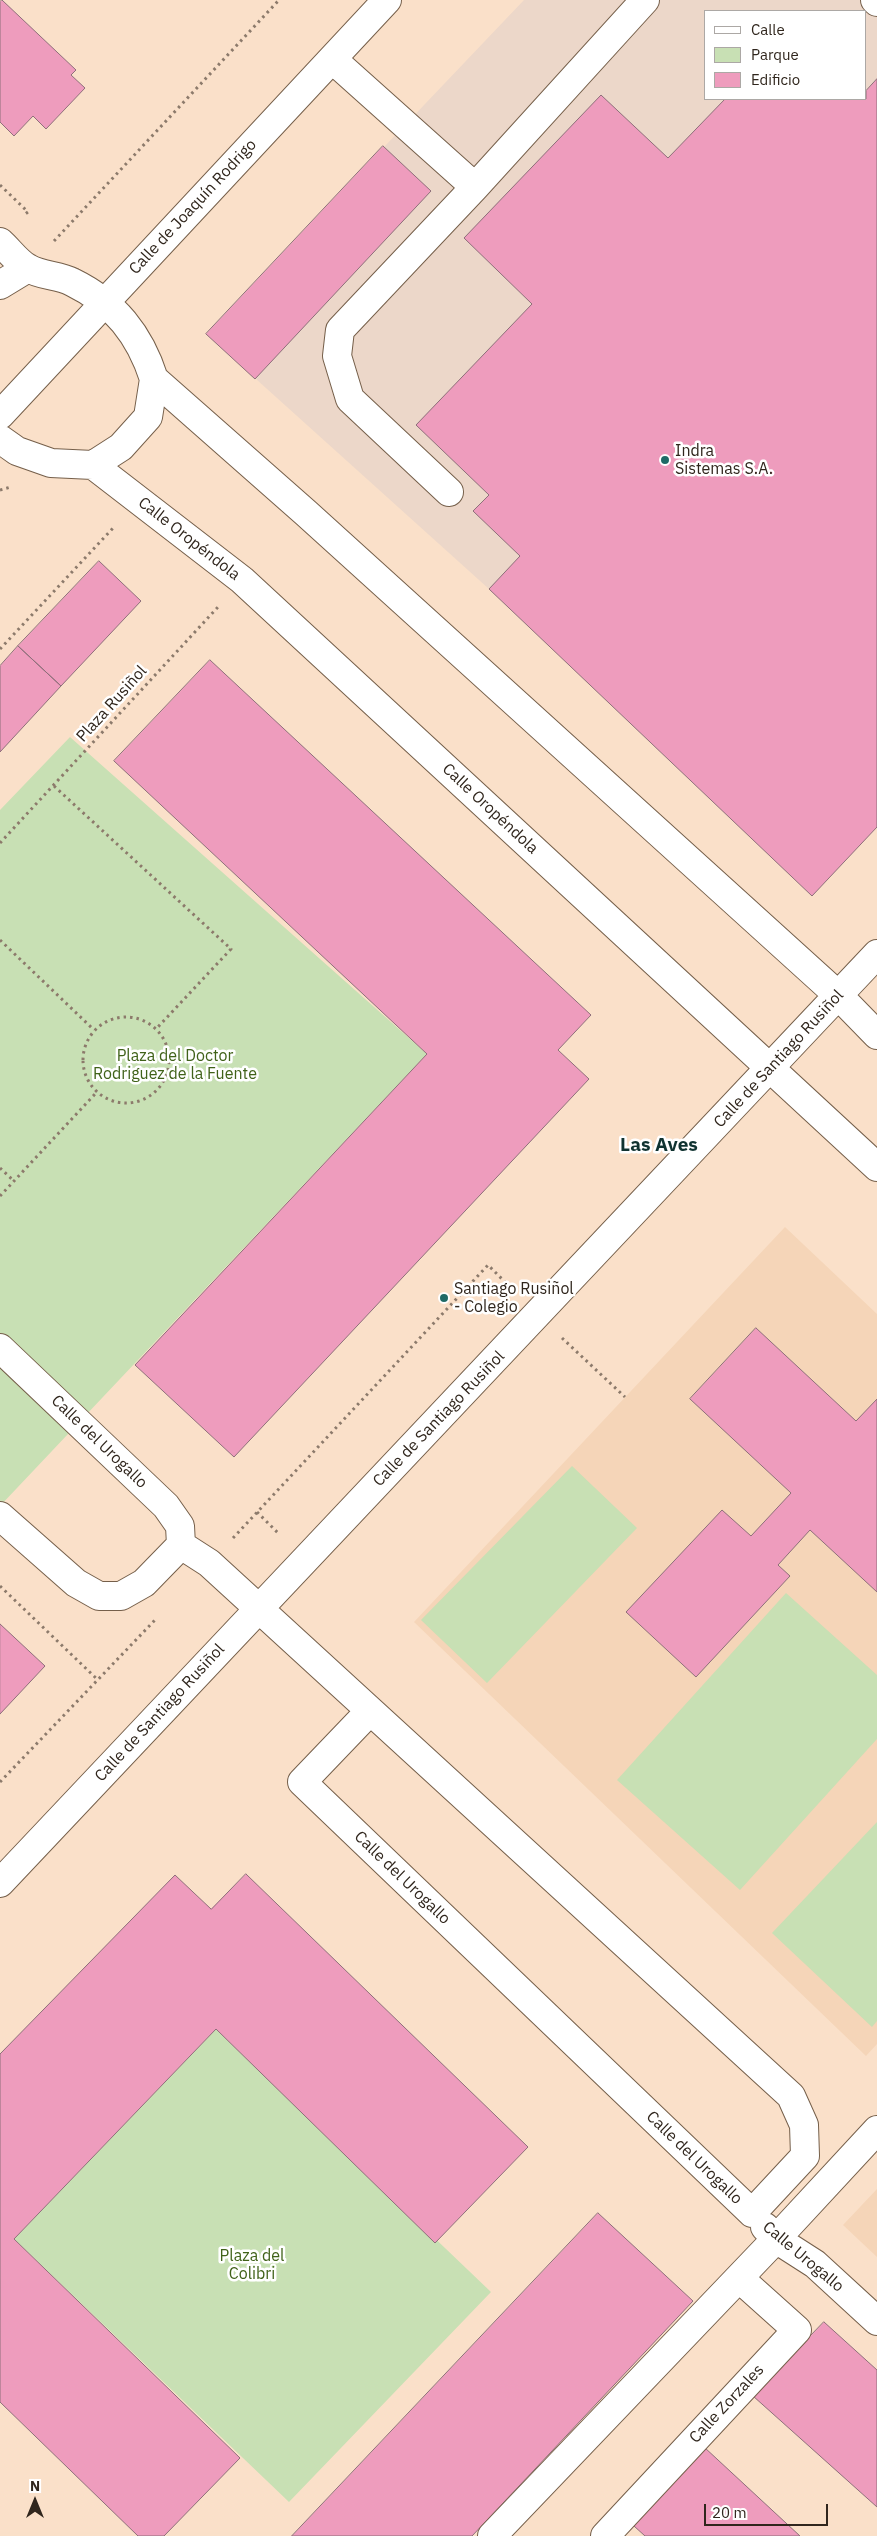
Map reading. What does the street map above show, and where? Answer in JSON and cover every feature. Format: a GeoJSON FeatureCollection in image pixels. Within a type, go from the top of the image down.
{"type":"FeatureCollection","features":[{"type":"Feature","properties":{"kind":"street","name":"Calle de Joaquín Rodrigo"},"geometry":{"type":"LineString","coordinates":[[0,415],[387,0]]}},
{"type":"Feature","properties":{"kind":"street"},"geometry":{"type":"LineString","coordinates":[[449,492],[350,398],[337,356],[340,330],[475,187],[646,0]]}},
{"type":"Feature","properties":{"kind":"street"},"geometry":{"type":"LineString","coordinates":[[332,59],[475,187]]}},
{"type":"Feature","properties":{"kind":"street"},"geometry":{"type":"LineString","coordinates":[[0,242],[28,268],[72,282],[104,304],[131,328],[145,352],[154,379],[148,417],[121,448],[93,465],[51,463],[17,451],[0,439]]}},
{"type":"Feature","properties":{"kind":"street"},"geometry":{"type":"LineString","coordinates":[[0,285],[28,268]]}},
{"type":"Feature","properties":{"kind":"street"},"geometry":{"type":"LineString","coordinates":[[154,379],[314,520],[838,996],[877,1035]]}},
{"type":"Feature","properties":{"kind":"street","name":"Calle Oropéndola"},"geometry":{"type":"LineString","coordinates":[[93,465],[242,580],[877,1167]]}},
{"type":"Feature","properties":{"kind":"street","name":"Calle de Santiago Rusiñol"},"geometry":{"type":"LineString","coordinates":[[0,1883],[877,954]]}},
{"type":"Feature","properties":{"kind":"street","name":"Calle del Urogallo"},"geometry":{"type":"LineString","coordinates":[[0,1348],[166,1506],[180,1526],[180,1545],[209,1563],[257,1610],[370,1711],[791,2096],[804,2125],[805,2156],[752,2213],[302,1782],[370,1711]]}},
{"type":"Feature","properties":{"kind":"street"},"geometry":{"type":"LineString","coordinates":[[0,1516],[76,1583],[99,1596],[121,1596],[144,1583],[180,1545]]}},
{"type":"Feature","properties":{"kind":"street"},"geometry":{"type":"LineString","coordinates":[[492,2536],[776,2240],[877,2130]]}},
{"type":"Feature","properties":{"kind":"street","name":"Calle Urogallo"},"geometry":{"type":"LineString","coordinates":[[752,2213],[776,2240],[815,2264],[877,2321]]}},
{"type":"Feature","properties":{"kind":"street","name":"Calle Zorzales"},"geometry":{"type":"LineString","coordinates":[[605,2536],[797,2330],[739,2278]]}},
{"type":"Feature","properties":{"kind":"path"},"geometry":{"type":"LineString","coordinates":[[28,268],[279,0]]}},
{"type":"Feature","properties":{"kind":"path"},"geometry":{"type":"LineString","coordinates":[[0,185],[28,212]]}},
{"type":"Feature","properties":{"kind":"path"},"geometry":{"type":"LineString","coordinates":[[0,649],[139,500]]}},
{"type":"Feature","properties":{"kind":"path","name":"Plaza Rusiñol"},"geometry":{"type":"LineString","coordinates":[[0,843],[242,580]]}},
{"type":"Feature","properties":{"kind":"path"},"geometry":{"type":"LineString","coordinates":[[54,786],[231,949],[157,1028]]}},
{"type":"Feature","properties":{"kind":"path"},"geometry":{"type":"LineString","coordinates":[[0,940],[94,1030]]}},
{"type":"Feature","properties":{"kind":"path"},"geometry":{"type":"LineString","coordinates":[[114,1018],[137,1018],[157,1028],[169,1048],[169,1071],[158,1091],[139,1103],[116,1104],[96,1092],[84,1072],[84,1050],[94,1030],[114,1018]]}},
{"type":"Feature","properties":{"kind":"path"},"geometry":{"type":"LineString","coordinates":[[0,1196],[96,1092]]}},
{"type":"Feature","properties":{"kind":"path"},"geometry":{"type":"LineString","coordinates":[[0,1168],[14,1181]]}},
{"type":"Feature","properties":{"kind":"path"},"geometry":{"type":"LineString","coordinates":[[209,1563],[488,1265],[625,1398]]}},
{"type":"Feature","properties":{"kind":"path"},"geometry":{"type":"LineString","coordinates":[[0,1586],[98,1680]]}},
{"type":"Feature","properties":{"kind":"path"},"geometry":{"type":"LineString","coordinates":[[0,1782],[157,1618]]}},
{"type":"Feature","properties":{"kind":"shaded area","name":"Indra Sistemas S.A."},"geometry":{"type":"Polygon","coordinates":[[[524,0],[877,0],[877,827],[812,896],[489,589],[206,334],[524,0]]]}},
{"type":"Feature","properties":{"kind":"shaded area"},"geometry":{"type":"Polygon","coordinates":[[[785,1227],[877,1314],[877,2044],[866,2056],[414,1622],[785,1227]]]}},
{"type":"Feature","properties":{"kind":"shaded area"},"geometry":{"type":"Polygon","coordinates":[[[877,2189],[877,2257],[843,2225],[877,2189]]]}},
{"type":"Feature","properties":{"kind":"green space","name":"Plaza del Doctor Rodriguez de la Fuente"},"geometry":{"type":"Polygon","coordinates":[[[70,737],[427,1054],[0,1506],[0,810],[70,737]]]}},
{"type":"Feature","properties":{"kind":"green space"},"geometry":{"type":"Polygon","coordinates":[[[572,1466],[637,1528],[487,1683],[421,1620],[572,1466]]]}},
{"type":"Feature","properties":{"kind":"green space"},"geometry":{"type":"Polygon","coordinates":[[[786,1593],[877,1675],[877,1739],[740,1890],[617,1780],[786,1593]]]}},
{"type":"Feature","properties":{"kind":"green space"},"geometry":{"type":"Polygon","coordinates":[[[877,1822],[877,2021],[872,2027],[772,1933],[877,1822]]]}},
{"type":"Feature","properties":{"kind":"green space","name":"Plaza del Colibri"},"geometry":{"type":"Polygon","coordinates":[[[216,2029],[491,2292],[289,2502],[14,2239],[216,2029]]]}},
{"type":"Feature","properties":{"kind":"building"},"geometry":{"type":"Polygon","coordinates":[[[2,0],[76,70],[71,75],[85,88],[46,129],[33,116],[14,136],[0,122],[0,2],[2,0]]]}},
{"type":"Feature","properties":{"kind":"building","name":"Indra Sistemas S.A."},"geometry":{"type":"Polygon","coordinates":[[[877,79],[877,827],[812,896],[489,589],[520,556],[473,511],[489,495],[416,425],[532,304],[464,238],[601,95],[668,158],[724,100],[867,100],[867,90],[877,79]]]}},
{"type":"Feature","properties":{"kind":"building"},"geometry":{"type":"Polygon","coordinates":[[[383,146],[431,191],[255,379],[206,334],[383,146]]]}},
{"type":"Feature","properties":{"kind":"building"},"geometry":{"type":"Polygon","coordinates":[[[99,561],[141,601],[61,686],[18,646],[99,561]]]}},
{"type":"Feature","properties":{"kind":"building"},"geometry":{"type":"Polygon","coordinates":[[[18,646],[61,686],[0,752],[0,666],[18,646]]]}},
{"type":"Feature","properties":{"kind":"building"},"geometry":{"type":"Polygon","coordinates":[[[210,660],[591,1015],[558,1050],[589,1079],[234,1457],[135,1365],[427,1054],[114,761],[210,660]]]}},
{"type":"Feature","properties":{"kind":"building"},"geometry":{"type":"Polygon","coordinates":[[[756,1328],[856,1421],[877,1399],[877,1592],[810,1530],[778,1565],[790,1576],[696,1677],[626,1612],[722,1510],[751,1536],[791,1493],[690,1399],[756,1328]]]}},
{"type":"Feature","properties":{"kind":"building"},"geometry":{"type":"Polygon","coordinates":[[[0,1624],[45,1666],[0,1714],[0,1624]]]}},
{"type":"Feature","properties":{"kind":"building"},"geometry":{"type":"Polygon","coordinates":[[[246,1874],[528,2147],[435,2243],[216,2029],[14,2239],[240,2458],[164,2536],[138,2536],[0,2402],[0,2054],[175,1875],[211,1909],[246,1874]]]}},
{"type":"Feature","properties":{"kind":"building"},"geometry":{"type":"Polygon","coordinates":[[[598,2213],[693,2301],[472,2536],[292,2536],[598,2213]]]}},
{"type":"Feature","properties":{"kind":"building"},"geometry":{"type":"Polygon","coordinates":[[[824,2322],[877,2370],[877,2507],[753,2396],[824,2322]]]}},
{"type":"Feature","properties":{"kind":"building"},"geometry":{"type":"Polygon","coordinates":[[[704,2447],[800,2536],[645,2536],[634,2526],[704,2447]]]}},
{"type":"Feature","properties":{"kind":"place","name":"Indra Sistemas S.A."},"geometry":{"type":"Point","coordinates":[665,460]}},
{"type":"Feature","properties":{"kind":"place","name":"Santiago Rusiñol - Colegio"},"geometry":{"type":"Point","coordinates":[444,1298]}},
{"type":"Feature","properties":{"kind":"district","name":"Las Aves"},"geometry":{"type":"Point","coordinates":[659,1146]}}]}
